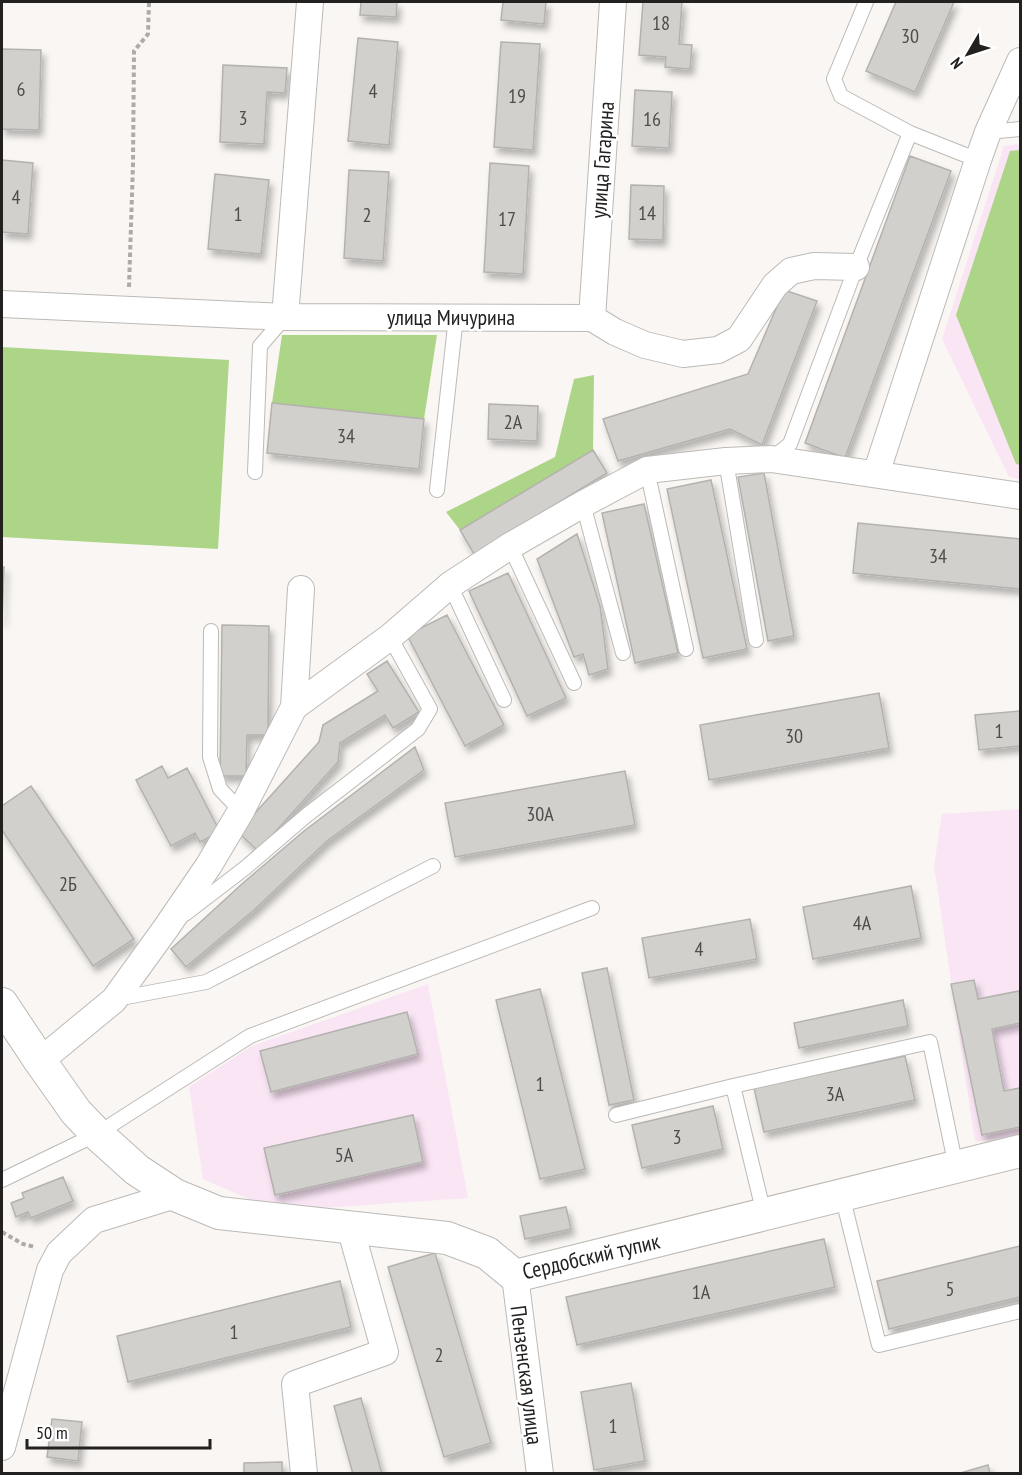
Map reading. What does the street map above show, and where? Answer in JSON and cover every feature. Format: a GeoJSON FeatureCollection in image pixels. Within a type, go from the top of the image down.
{"type":"FeatureCollection","features":[{"type":"Feature","properties":{"kind":"street"},"geometry":{"type":"LineString","coordinates":[[285,317],[310,2]]}},
{"type":"Feature","properties":{"kind":"street","name":"улица Гагарина"},"geometry":{"type":"LineString","coordinates":[[591,318],[613,2]]}},
{"type":"Feature","properties":{"kind":"street"},"geometry":{"type":"LineString","coordinates":[[876,474],[978,160],[1020,61]]}},
{"type":"Feature","properties":{"kind":"street","name":"улица Мичурина"},"geometry":{"type":"LineString","coordinates":[[2,304],[285,317],[591,318],[645,345],[682,354],[718,350],[739,339],[775,285],[791,271],[814,266],[856,267]]}},
{"type":"Feature","properties":{"kind":"street"},"geometry":{"type":"LineString","coordinates":[[294,706],[390,637],[450,585],[510,546],[647,470],[726,461],[771,459],[1020,496]]}},
{"type":"Feature","properties":{"kind":"street"},"geometry":{"type":"LineString","coordinates":[[40,1061],[114,1000],[166,928],[241,811],[294,706],[301,589]]}},
{"type":"Feature","properties":{"kind":"street","name":"Сердобский тупик"},"geometry":{"type":"LineString","coordinates":[[2,1004],[11,1033],[40,1061],[76,1113],[137,1170],[175,1196],[219,1213],[447,1238],[487,1253],[515,1276],[1020,1151]]}},
{"type":"Feature","properties":{"kind":"street"},"geometry":{"type":"LineString","coordinates":[[2,1447],[50,1270],[59,1253],[94,1220],[175,1196]]}},
{"type":"Feature","properties":{"kind":"street"},"geometry":{"type":"LineString","coordinates":[[304,1473],[295,1384],[385,1352],[350,1227]]}},
{"type":"Feature","properties":{"kind":"street","name":"Пензенская улица"},"geometry":{"type":"LineString","coordinates":[[515,1276],[540,1473]]}},
{"type":"Feature","properties":{"kind":"lane"},"geometry":{"type":"LineString","coordinates":[[866,2],[834,79],[841,96],[910,133],[978,160]]}},
{"type":"Feature","properties":{"kind":"lane"},"geometry":{"type":"LineString","coordinates":[[988,132],[1020,129]]}},
{"type":"Feature","properties":{"kind":"lane"},"geometry":{"type":"LineString","coordinates":[[771,459],[790,444],[856,267],[910,133]]}},
{"type":"Feature","properties":{"kind":"lane"},"geometry":{"type":"LineString","coordinates":[[255,472],[260,346],[285,317]]}},
{"type":"Feature","properties":{"kind":"lane"},"geometry":{"type":"LineString","coordinates":[[437,490],[456,317]]}},
{"type":"Feature","properties":{"kind":"lane"},"geometry":{"type":"LineString","coordinates":[[726,461],[756,640]]}},
{"type":"Feature","properties":{"kind":"lane"},"geometry":{"type":"LineString","coordinates":[[647,470],[686,649]]}},
{"type":"Feature","properties":{"kind":"lane"},"geometry":{"type":"LineString","coordinates":[[583,504],[623,653]]}},
{"type":"Feature","properties":{"kind":"lane"},"geometry":{"type":"LineString","coordinates":[[510,546],[574,683]]}},
{"type":"Feature","properties":{"kind":"lane"},"geometry":{"type":"LineString","coordinates":[[450,585],[504,700]]}},
{"type":"Feature","properties":{"kind":"lane"},"geometry":{"type":"LineString","coordinates":[[211,631],[210,757],[220,789],[241,811]]}},
{"type":"Feature","properties":{"kind":"lane"},"geometry":{"type":"LineString","coordinates":[[166,928],[245,868],[307,815],[418,729],[430,709],[390,637]]}},
{"type":"Feature","properties":{"kind":"lane"},"geometry":{"type":"LineString","coordinates":[[114,1000],[206,982],[433,866]]}},
{"type":"Feature","properties":{"kind":"lane"},"geometry":{"type":"LineString","coordinates":[[2,1180],[97,1134],[250,1036],[592,908]]}},
{"type":"Feature","properties":{"kind":"lane"},"geometry":{"type":"LineString","coordinates":[[616,1115],[930,1042],[956,1167]]}},
{"type":"Feature","properties":{"kind":"lane"},"geometry":{"type":"LineString","coordinates":[[733,1086],[764,1214]]}},
{"type":"Feature","properties":{"kind":"lane"},"geometry":{"type":"LineString","coordinates":[[842,1196],[879,1345],[1020,1311]]}},
{"type":"Feature","properties":{"kind":"path"},"geometry":{"type":"LineString","coordinates":[[128,310],[134,51],[147,34],[149,2]]}},
{"type":"Feature","properties":{"kind":"path"},"geometry":{"type":"LineString","coordinates":[[2,1232],[23,1244],[59,1253]]}},
{"type":"Feature","properties":{"kind":"shaded area"},"geometry":{"type":"Polygon","coordinates":[[[1020,144],[1020,479],[1009,477],[942,339],[1004,146],[1020,144]]]}},
{"type":"Feature","properties":{"kind":"shaded area"},"geometry":{"type":"Polygon","coordinates":[[[1020,809],[1020,1135],[975,1142],[934,866],[942,814],[1020,809]]]}},
{"type":"Feature","properties":{"kind":"shaded area"},"geometry":{"type":"Polygon","coordinates":[[[428,984],[468,1198],[277,1211],[203,1179],[189,1087],[252,1046],[428,984]]]}},
{"type":"Feature","properties":{"kind":"green space"},"geometry":{"type":"Polygon","coordinates":[[[1020,150],[1020,465],[1016,464],[956,315],[1010,151],[1020,150]]]}},
{"type":"Feature","properties":{"kind":"green space"},"geometry":{"type":"Polygon","coordinates":[[[282,335],[437,335],[424,419],[272,403],[282,335]]]}},
{"type":"Feature","properties":{"kind":"green space"},"geometry":{"type":"Polygon","coordinates":[[[2,347],[229,360],[218,549],[2,537],[2,347]]]}},
{"type":"Feature","properties":{"kind":"green space"},"geometry":{"type":"Polygon","coordinates":[[[594,375],[593,450],[460,530],[446,512],[555,457],[574,379],[594,375]]]}},
{"type":"Feature","properties":{"kind":"building"},"geometry":{"type":"Polygon","coordinates":[[[361,2],[397,2],[396,17],[360,15],[361,2]]]}},
{"type":"Feature","properties":{"kind":"building"},"geometry":{"type":"Polygon","coordinates":[[[503,2],[546,2],[544,24],[501,20],[503,2]]]}},
{"type":"Feature","properties":{"kind":"building"},"geometry":{"type":"Polygon","coordinates":[[[643,2],[682,2],[679,44],[692,45],[690,69],[665,67],[666,57],[639,55],[643,2]]]}},
{"type":"Feature","properties":{"kind":"building"},"geometry":{"type":"Polygon","coordinates":[[[896,2],[954,2],[915,92],[866,71],[896,2]]]}},
{"type":"Feature","properties":{"kind":"building"},"geometry":{"type":"Polygon","coordinates":[[[358,38],[398,42],[389,145],[348,141],[358,38]]]}},
{"type":"Feature","properties":{"kind":"building"},"geometry":{"type":"Polygon","coordinates":[[[501,42],[540,44],[533,150],[494,147],[501,42]]]}},
{"type":"Feature","properties":{"kind":"building"},"geometry":{"type":"Polygon","coordinates":[[[2,49],[41,50],[39,130],[2,129],[2,49]]]}},
{"type":"Feature","properties":{"kind":"building"},"geometry":{"type":"Polygon","coordinates":[[[223,65],[287,68],[285,93],[267,92],[264,144],[220,142],[223,65]]]}},
{"type":"Feature","properties":{"kind":"building"},"geometry":{"type":"Polygon","coordinates":[[[635,90],[672,92],[669,148],[632,146],[635,90]]]}},
{"type":"Feature","properties":{"kind":"building"},"geometry":{"type":"Polygon","coordinates":[[[910,156],[951,171],[845,458],[805,443],[910,156]]]}},
{"type":"Feature","properties":{"kind":"building"},"geometry":{"type":"Polygon","coordinates":[[[2,160],[33,163],[28,234],[2,232],[2,160]]]}},
{"type":"Feature","properties":{"kind":"building"},"geometry":{"type":"Polygon","coordinates":[[[490,163],[529,166],[523,274],[484,272],[490,163]]]}},
{"type":"Feature","properties":{"kind":"building"},"geometry":{"type":"Polygon","coordinates":[[[349,170],[389,172],[383,261],[344,258],[349,170]]]}},
{"type":"Feature","properties":{"kind":"building"},"geometry":{"type":"Polygon","coordinates":[[[215,174],[269,180],[261,254],[208,249],[215,174]]]}},
{"type":"Feature","properties":{"kind":"building"},"geometry":{"type":"Polygon","coordinates":[[[631,185],[664,186],[663,240],[629,239],[631,185]]]}},
{"type":"Feature","properties":{"kind":"building"},"geometry":{"type":"Polygon","coordinates":[[[784,290],[817,301],[762,445],[730,429],[618,461],[603,419],[748,374],[784,290]]]}},
{"type":"Feature","properties":{"kind":"building"},"geometry":{"type":"Polygon","coordinates":[[[272,403],[424,419],[419,469],[267,453],[272,403]]]}},
{"type":"Feature","properties":{"kind":"building"},"geometry":{"type":"Polygon","coordinates":[[[489,404],[538,406],[537,441],[488,439],[489,404]]]}},
{"type":"Feature","properties":{"kind":"building"},"geometry":{"type":"Polygon","coordinates":[[[593,450],[607,473],[474,554],[460,530],[593,450]]]}},
{"type":"Feature","properties":{"kind":"building"},"geometry":{"type":"Polygon","coordinates":[[[764,473],[794,636],[768,641],[738,477],[764,473]]]}},
{"type":"Feature","properties":{"kind":"building"},"geometry":{"type":"Polygon","coordinates":[[[711,480],[747,649],[703,658],[667,489],[711,480]]]}},
{"type":"Feature","properties":{"kind":"building"},"geometry":{"type":"Polygon","coordinates":[[[644,504],[678,653],[635,663],[602,513],[644,504]]]}},
{"type":"Feature","properties":{"kind":"building"},"geometry":{"type":"Polygon","coordinates":[[[858,523],[1020,539],[1020,589],[853,573],[858,523]]]}},
{"type":"Feature","properties":{"kind":"building"},"geometry":{"type":"Polygon","coordinates":[[[577,534],[600,606],[608,669],[589,675],[583,654],[574,657],[537,559],[577,534]]]}},
{"type":"Feature","properties":{"kind":"building"},"geometry":{"type":"Polygon","coordinates":[[[2,567],[4,567],[2,622],[2,567]]]}},
{"type":"Feature","properties":{"kind":"building"},"geometry":{"type":"Polygon","coordinates":[[[508,573],[566,698],[527,716],[469,591],[508,573]]]}},
{"type":"Feature","properties":{"kind":"building"},"geometry":{"type":"Polygon","coordinates":[[[447,615],[504,725],[465,746],[407,635],[447,615]]]}},
{"type":"Feature","properties":{"kind":"building"},"geometry":{"type":"Polygon","coordinates":[[[222,625],[269,626],[268,735],[247,735],[246,776],[220,776],[222,625]]]}},
{"type":"Feature","properties":{"kind":"building"},"geometry":{"type":"Polygon","coordinates":[[[387,661],[419,712],[393,728],[385,715],[340,743],[338,762],[258,851],[238,832],[319,742],[323,725],[378,691],[367,674],[387,661]]]}},
{"type":"Feature","properties":{"kind":"building"},"geometry":{"type":"Polygon","coordinates":[[[879,693],[889,748],[709,780],[700,725],[879,693]]]}},
{"type":"Feature","properties":{"kind":"building"},"geometry":{"type":"Polygon","coordinates":[[[1020,711],[1020,746],[979,750],[975,715],[1020,711]]]}},
{"type":"Feature","properties":{"kind":"building"},"geometry":{"type":"Polygon","coordinates":[[[415,747],[424,770],[327,841],[254,910],[186,967],[171,949],[304,831],[415,747]]]}},
{"type":"Feature","properties":{"kind":"building"},"geometry":{"type":"Polygon","coordinates":[[[162,766],[168,778],[187,768],[220,832],[200,842],[195,833],[171,846],[136,780],[162,766]]]}},
{"type":"Feature","properties":{"kind":"building"},"geometry":{"type":"Polygon","coordinates":[[[625,771],[635,825],[455,857],[445,803],[625,771]]]}},
{"type":"Feature","properties":{"kind":"building"},"geometry":{"type":"Polygon","coordinates":[[[31,786],[134,939],[93,966],[2,830],[2,806],[31,786]]]}},
{"type":"Feature","properties":{"kind":"building"},"geometry":{"type":"Polygon","coordinates":[[[911,886],[921,938],[813,959],[803,907],[911,886]]]}},
{"type":"Feature","properties":{"kind":"building"},"geometry":{"type":"Polygon","coordinates":[[[750,919],[757,959],[649,978],[642,938],[750,919]]]}},
{"type":"Feature","properties":{"kind":"building"},"geometry":{"type":"Polygon","coordinates":[[[607,968],[634,1100],[609,1105],[582,973],[607,968]]]}},
{"type":"Feature","properties":{"kind":"building"},"geometry":{"type":"Polygon","coordinates":[[[974,980],[978,999],[1019,991],[1020,998],[1020,1023],[992,1029],[1004,1091],[1020,1088],[1020,1127],[982,1135],[951,984],[974,980]]]}},
{"type":"Feature","properties":{"kind":"building"},"geometry":{"type":"Polygon","coordinates":[[[540,989],[585,1169],[540,1179],[496,1000],[540,989]]]}},
{"type":"Feature","properties":{"kind":"building"},"geometry":{"type":"Polygon","coordinates":[[[903,1000],[908,1026],[799,1048],[794,1023],[903,1000]]]}},
{"type":"Feature","properties":{"kind":"building"},"geometry":{"type":"Polygon","coordinates":[[[407,1012],[418,1054],[271,1092],[260,1051],[407,1012]]]}},
{"type":"Feature","properties":{"kind":"building"},"geometry":{"type":"Polygon","coordinates":[[[905,1056],[915,1100],[764,1132],[754,1088],[905,1056]]]}},
{"type":"Feature","properties":{"kind":"building"},"geometry":{"type":"Polygon","coordinates":[[[713,1106],[723,1149],[642,1168],[632,1125],[713,1106]]]}},
{"type":"Feature","properties":{"kind":"building"},"geometry":{"type":"Polygon","coordinates":[[[413,1115],[423,1162],[275,1195],[264,1148],[413,1115]]]}},
{"type":"Feature","properties":{"kind":"building"},"geometry":{"type":"Polygon","coordinates":[[[63,1177],[73,1201],[31,1218],[28,1212],[16,1217],[11,1203],[24,1198],[22,1193],[63,1177]]]}},
{"type":"Feature","properties":{"kind":"building"},"geometry":{"type":"Polygon","coordinates":[[[566,1207],[571,1229],[525,1239],[520,1216],[566,1207]]]}},
{"type":"Feature","properties":{"kind":"building"},"geometry":{"type":"Polygon","coordinates":[[[824,1239],[835,1287],[577,1345],[566,1297],[824,1239]]]}},
{"type":"Feature","properties":{"kind":"building"},"geometry":{"type":"Polygon","coordinates":[[[1020,1246],[1020,1297],[889,1329],[877,1281],[1020,1246]]]}},
{"type":"Feature","properties":{"kind":"building"},"geometry":{"type":"Polygon","coordinates":[[[435,1253],[491,1443],[444,1457],[388,1267],[435,1253]]]}},
{"type":"Feature","properties":{"kind":"building"},"geometry":{"type":"Polygon","coordinates":[[[340,1281],[351,1327],[128,1382],[117,1336],[340,1281]]]}},
{"type":"Feature","properties":{"kind":"building"},"geometry":{"type":"Polygon","coordinates":[[[631,1383],[645,1461],[594,1470],[581,1392],[631,1383]]]}},
{"type":"Feature","properties":{"kind":"building"},"geometry":{"type":"Polygon","coordinates":[[[361,1398],[382,1474],[353,1474],[334,1406],[361,1398]]]}},
{"type":"Feature","properties":{"kind":"building"},"geometry":{"type":"Polygon","coordinates":[[[52,1419],[82,1422],[78,1461],[47,1457],[52,1419]]]}},
{"type":"Feature","properties":{"kind":"building"},"geometry":{"type":"Polygon","coordinates":[[[282,1462],[282,1474],[244,1474],[244,1463],[282,1462]]]}},
{"type":"Feature","properties":{"kind":"building"},"geometry":{"type":"Polygon","coordinates":[[[988,1465],[990,1474],[957,1474],[988,1465]]]}}]}
